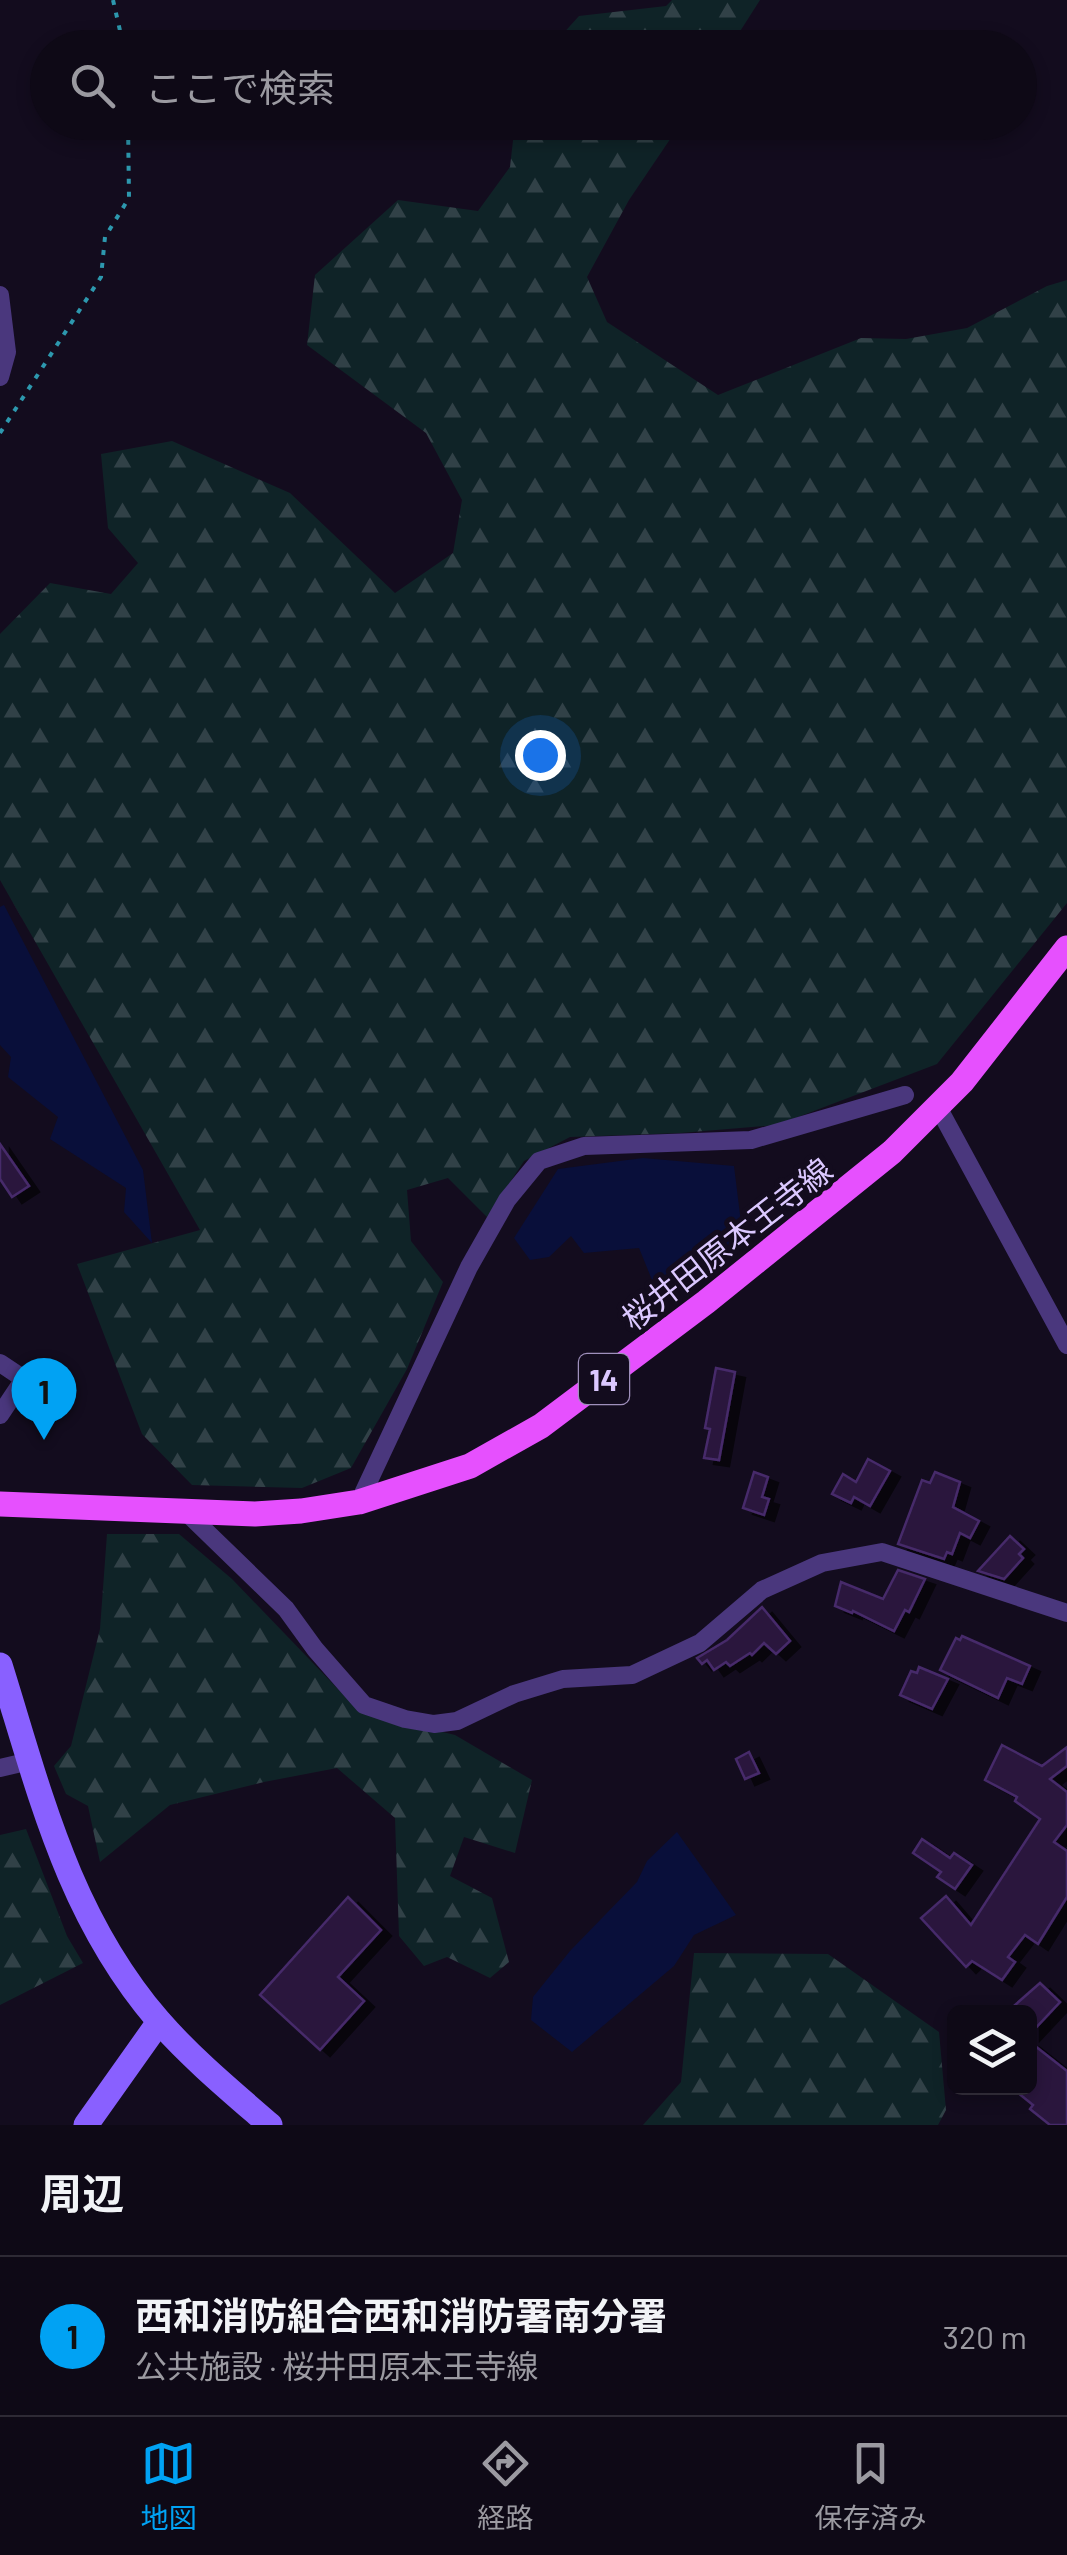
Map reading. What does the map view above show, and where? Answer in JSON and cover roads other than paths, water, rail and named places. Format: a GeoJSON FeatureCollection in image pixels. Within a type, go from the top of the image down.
{"type":"FeatureCollection","features":[{"type":"Feature","properties":{"kind":"main road","name":"桜井田原本王寺線"},"geometry":{"type":"LineString","coordinates":[[0,1504],[255,1514],[358,1502],[470,1466],[541,1426],[827,1207],[892,1152],[984,1056],[1067,948]]}},
{"type":"Feature","properties":{"kind":"main road"},"geometry":{"type":"LineString","coordinates":[[0,1665],[58,1852],[88,1918],[126,1980],[159,2022],[270,2125]]}},
{"type":"Feature","properties":{"kind":"main road"},"geometry":{"type":"LineString","coordinates":[[86,2125],[159,2022]]}},
{"type":"Feature","properties":{"kind":"street"},"geometry":{"type":"LineString","coordinates":[[0,301],[7,352],[0,376]]}},
{"type":"Feature","properties":{"kind":"street"},"geometry":{"type":"LineString","coordinates":[[358,1502],[469,1267],[507,1200],[539,1161],[584,1146],[751,1140],[905,1095]]}},
{"type":"Feature","properties":{"kind":"street"},"geometry":{"type":"LineString","coordinates":[[938,1107],[1067,1345]]}},
{"type":"Feature","properties":{"kind":"street"},"geometry":{"type":"LineString","coordinates":[[0,1363],[24,1380],[0,1415]]}},
{"type":"Feature","properties":{"kind":"street"},"geometry":{"type":"LineString","coordinates":[[185,1511],[286,1609],[364,1706],[434,1724],[457,1721],[514,1694],[563,1679],[632,1675],[700,1643],[762,1590],[822,1562],[882,1552],[1067,1613]]}},
{"type":"Feature","properties":{"kind":"street"},"geometry":{"type":"LineString","coordinates":[[0,1768],[30,1761]]}},
{"type":"Feature","properties":{"kind":"place","name":"西和消防組合西和消防署南分署"},"geometry":{"type":"Point","coordinates":[44,1440]}}]}
